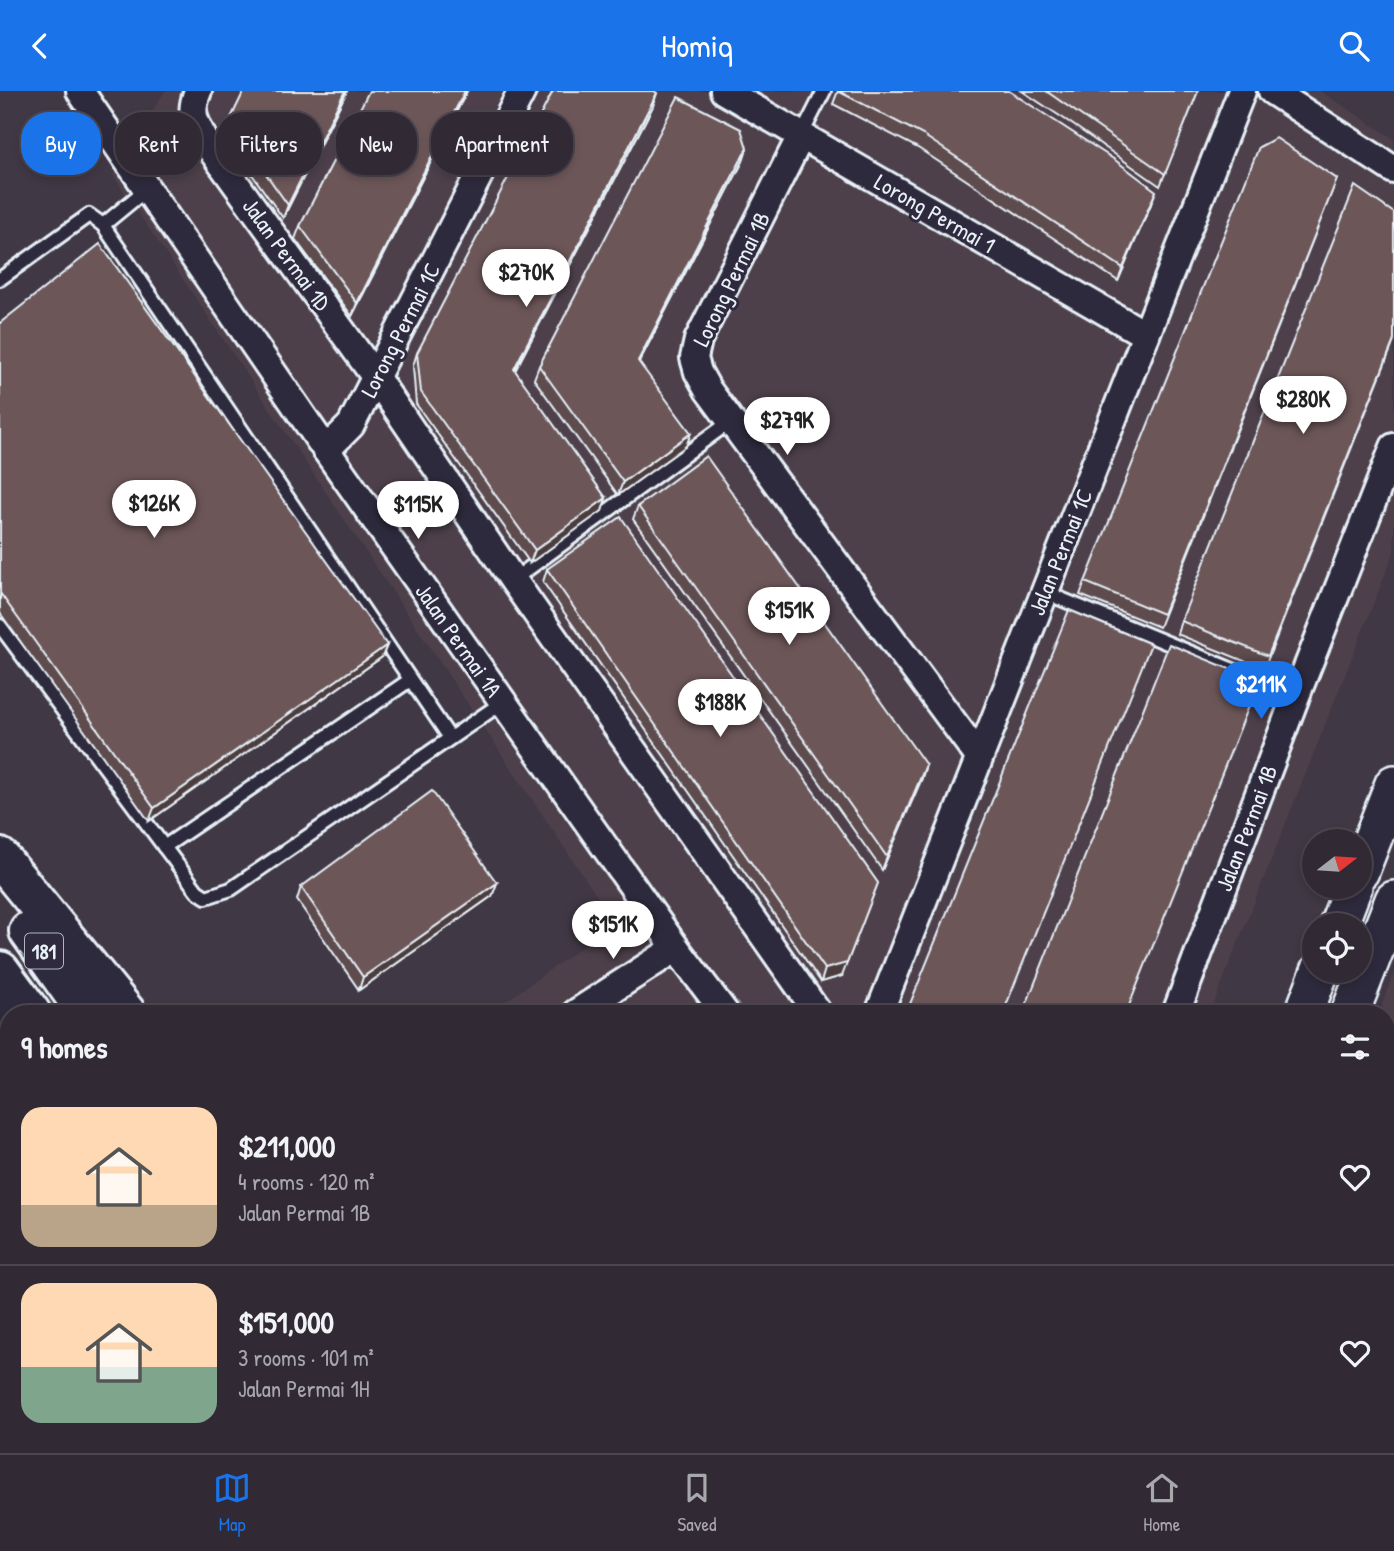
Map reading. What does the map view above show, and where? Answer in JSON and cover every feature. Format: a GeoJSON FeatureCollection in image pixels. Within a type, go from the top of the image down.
{"type":"FeatureCollection","features":[{"type":"Feature","properties":{"kind":"main road"},"geometry":{"type":"LineString","coordinates":[[1372,840],[1394,783]]}},
{"type":"Feature","properties":{"kind":"main road"},"geometry":{"type":"LineString","coordinates":[[0,858],[120,1005]]}},
{"type":"Feature","properties":{"kind":"main road","name":"181"},"geometry":{"type":"LineString","coordinates":[[0,889],[82,1005]]}},
{"type":"Feature","properties":{"kind":"main road"},"geometry":{"type":"LineString","coordinates":[[1353,1005],[1394,900]]}},
{"type":"Feature","properties":{"kind":"main road","name":"181"},"geometry":{"type":"LineString","coordinates":[[0,971],[25,1005]]}},
{"type":"Feature","properties":{"kind":"main road"},"geometry":{"type":"LineString","coordinates":[[1307,1005],[1315,983]]}},
{"type":"Feature","properties":{"kind":"street","name":"Jalan Permai 1A"},"geometry":{"type":"LineString","coordinates":[[80,91],[326,450],[676,948],[719,1005]]}},
{"type":"Feature","properties":{"kind":"street","name":"Jalan Permai 1D"},"geometry":{"type":"LineString","coordinates":[[198,91],[192,105],[195,124],[205,141],[376,378]]}},
{"type":"Feature","properties":{"kind":"street","name":"Lorong Permai 1C"},"geometry":{"type":"LineString","coordinates":[[326,450],[351,425],[522,91]]}},
{"type":"Feature","properties":{"kind":"street","name":"Lorong Permai 1"},"geometry":{"type":"LineString","coordinates":[[724,91],[1146,335]]}},
{"type":"Feature","properties":{"kind":"street","name":"Jalan Permai 1C"},"geometry":{"type":"LineString","coordinates":[[882,1005],[1242,91]]}},
{"type":"Feature","properties":{"kind":"street"},"geometry":{"type":"LineString","coordinates":[[1272,91],[1394,170]]}},
{"type":"Feature","properties":{"kind":"street","name":"Lorong Permai 1B"},"geometry":{"type":"LineString","coordinates":[[801,136],[698,340],[694,358],[698,372],[708,390],[979,757]]}},
{"type":"Feature","properties":{"kind":"street"},"geometry":{"type":"LineString","coordinates":[[376,378],[513,580],[812,1005]]}},
{"type":"Feature","properties":{"kind":"street","name":"Jalan Permai 1B"},"geometry":{"type":"LineString","coordinates":[[1179,1005],[1394,447]]}},
{"type":"Feature","properties":{"kind":"street"},"geometry":{"type":"LineString","coordinates":[[588,1005],[676,948]]}},
{"type":"Feature","properties":{"kind":"lane"},"geometry":{"type":"LineString","coordinates":[[801,136],[824,91]]}},
{"type":"Feature","properties":{"kind":"lane"},"geometry":{"type":"LineString","coordinates":[[103,225],[148,188]]}},
{"type":"Feature","properties":{"kind":"lane"},"geometry":{"type":"LineString","coordinates":[[0,279],[89,215],[103,225],[450,738]]}},
{"type":"Feature","properties":{"kind":"lane"},"geometry":{"type":"LineString","coordinates":[[513,580],[731,421]]}},
{"type":"Feature","properties":{"kind":"lane"},"geometry":{"type":"LineString","coordinates":[[1044,592],[1296,696]]}},
{"type":"Feature","properties":{"kind":"lane"},"geometry":{"type":"LineString","coordinates":[[0,626],[164,848],[197,891],[206,897],[231,889],[503,702]]}},
{"type":"Feature","properties":{"kind":"lane"},"geometry":{"type":"LineString","coordinates":[[164,848],[410,680]]}},
{"type":"Feature","properties":{"kind":"shaded area"},"geometry":{"type":"Polygon","coordinates":[[[165,91],[1320,91],[1394,139],[1394,552],[1213,1005],[501,1005],[615,923],[113,175],[115,172],[115,175],[202,175],[202,112],[152,112],[165,91]]]}},
{"type":"Feature","properties":{"kind":"shaded area"},"geometry":{"type":"Polygon","coordinates":[[[1394,972],[1394,1005],[1382,1005],[1394,972]]]}},
{"type":"Feature","properties":{"kind":"building"},"geometry":{"type":"Polygon","coordinates":[[[244,91],[345,91],[322,137],[322,112],[234,112],[244,91]]]}},
{"type":"Feature","properties":{"kind":"building"},"geometry":{"type":"Polygon","coordinates":[[[369,91],[465,91],[454,112],[431,112],[431,158],[357,303],[300,226],[336,156],[336,175],[417,175],[417,112],[358,112],[369,91]]]}},
{"type":"Feature","properties":{"kind":"building"},"geometry":{"type":"Polygon","coordinates":[[[553,91],[657,93],[514,369],[606,498],[535,550],[421,392],[417,353],[509,175],[573,175],[573,112],[542,112],[553,91]]]}},
{"type":"Feature","properties":{"kind":"building"},"geometry":{"type":"Polygon","coordinates":[[[838,91],[1009,91],[1115,160],[1156,191],[1123,268],[923,135],[838,91]]]}},
{"type":"Feature","properties":{"kind":"building"},"geometry":{"type":"Polygon","coordinates":[[[1046,91],[1198,91],[1165,174],[1046,91]]]}},
{"type":"Feature","properties":{"kind":"building"},"geometry":{"type":"Polygon","coordinates":[[[678,97],[741,129],[747,148],[638,361],[691,433],[623,482],[539,366],[678,97]]]}},
{"type":"Feature","properties":{"kind":"building"},"geometry":{"type":"Polygon","coordinates":[[[1276,138],[1337,179],[1163,614],[1085,582],[1259,147],[1276,138]]]}},
{"type":"Feature","properties":{"kind":"building"},"geometry":{"type":"Polygon","coordinates":[[[267,175],[303,175],[288,205],[267,175]]]}},
{"type":"Feature","properties":{"kind":"building"},"geometry":{"type":"Polygon","coordinates":[[[1355,186],[1394,213],[1394,340],[1268,656],[1181,621],[1355,186]]]}},
{"type":"Feature","properties":{"kind":"building"},"geometry":{"type":"Polygon","coordinates":[[[100,244],[387,645],[154,808],[0,593],[0,323],[100,244]]]}},
{"type":"Feature","properties":{"kind":"building"},"geometry":{"type":"Polygon","coordinates":[[[706,456],[926,765],[887,857],[638,506],[706,456]]]}},
{"type":"Feature","properties":{"kind":"building"},"geometry":{"type":"Polygon","coordinates":[[[621,517],[878,883],[847,963],[825,969],[547,569],[621,517]]]}},
{"type":"Feature","properties":{"kind":"building"},"geometry":{"type":"Polygon","coordinates":[[[1069,610],[1151,644],[1006,1005],[910,1004],[1069,610]]]}},
{"type":"Feature","properties":{"kind":"building"},"geometry":{"type":"Polygon","coordinates":[[[1169,644],[1259,681],[1129,1005],[1026,1005],[1169,644]]]}},
{"type":"Feature","properties":{"kind":"building"},"geometry":{"type":"Polygon","coordinates":[[[432,791],[497,883],[363,977],[301,887],[432,791]]]}}]}
